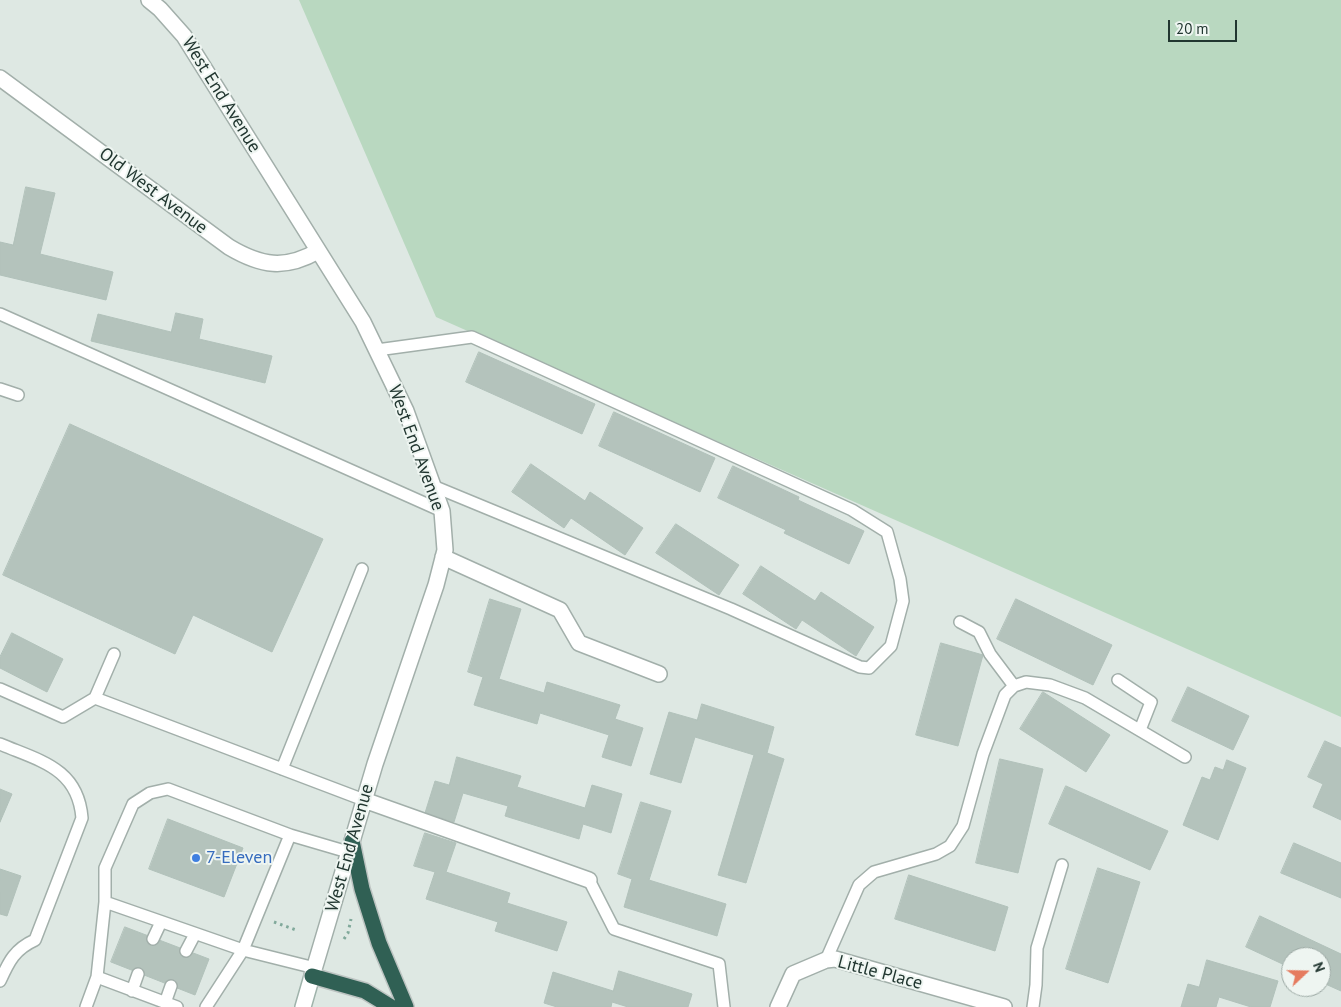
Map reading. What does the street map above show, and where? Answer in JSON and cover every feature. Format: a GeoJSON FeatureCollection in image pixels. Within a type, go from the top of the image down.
{"type":"FeatureCollection","features":[{"type":"Feature","properties":{"kind":"highway"},"geometry":{"type":"LineString","coordinates":[[350,846],[379,943],[406,1007]]}},
{"type":"Feature","properties":{"kind":"highway"},"geometry":{"type":"LineString","coordinates":[[314,972],[365,991],[392,1007]]}},
{"type":"Feature","properties":{"kind":"street","name":"West End Avenue"},"geometry":{"type":"LineString","coordinates":[[149,0],[160,9],[184,36],[363,322],[406,411],[442,512],[445,550],[436,585],[364,800],[303,1007]]}},
{"type":"Feature","properties":{"kind":"street","name":"Old West Avenue"},"geometry":{"type":"LineString","coordinates":[[0,78],[229,247],[247,258],[270,263],[292,262],[302,260],[318,251]]}},
{"type":"Feature","properties":{"kind":"street"},"geometry":{"type":"LineString","coordinates":[[443,557],[560,610],[579,643],[659,674]]}},
{"type":"Feature","properties":{"kind":"street"},"geometry":{"type":"LineString","coordinates":[[364,800],[589,880]]}},
{"type":"Feature","properties":{"kind":"street","name":"Little Place"},"geometry":{"type":"LineString","coordinates":[[778,1007],[793,974],[826,960],[835,959],[1004,1007]]}},
{"type":"Feature","properties":{"kind":"lane"},"geometry":{"type":"LineString","coordinates":[[0,314],[442,512]]}},
{"type":"Feature","properties":{"kind":"lane"},"geometry":{"type":"LineString","coordinates":[[377,350],[472,337],[852,510],[886,532],[900,579],[903,601],[890,646],[869,668],[860,667],[731,609],[433,486]]}},
{"type":"Feature","properties":{"kind":"lane"},"geometry":{"type":"LineString","coordinates":[[0,389],[18,395]]}},
{"type":"Feature","properties":{"kind":"lane"},"geometry":{"type":"LineString","coordinates":[[282,769],[362,569]]}},
{"type":"Feature","properties":{"kind":"lane"},"geometry":{"type":"LineString","coordinates":[[960,622],[979,632],[990,654],[1014,686]]}},
{"type":"Feature","properties":{"kind":"lane"},"geometry":{"type":"LineString","coordinates":[[0,690],[63,717],[95,698],[114,654]]}},
{"type":"Feature","properties":{"kind":"lane"},"geometry":{"type":"LineString","coordinates":[[1118,680],[1151,702],[1140,730]]}},
{"type":"Feature","properties":{"kind":"lane"},"geometry":{"type":"LineString","coordinates":[[826,960],[859,886],[874,872],[936,854],[950,846],[963,826],[983,754],[1005,695],[1014,686],[1026,682],[1050,685],[1085,698],[1185,757]]}},
{"type":"Feature","properties":{"kind":"lane"},"geometry":{"type":"LineString","coordinates":[[95,698],[364,800]]}},
{"type":"Feature","properties":{"kind":"lane"},"geometry":{"type":"LineString","coordinates":[[0,744],[43,762],[64,774],[76,789],[81,804],[82,818],[36,940],[23,946],[13,956],[0,981]]}},
{"type":"Feature","properties":{"kind":"lane"},"geometry":{"type":"LineString","coordinates":[[86,1007],[97,977],[105,902],[105,868],[133,804],[150,793],[168,789],[290,835],[350,846]]}},
{"type":"Feature","properties":{"kind":"lane"},"geometry":{"type":"LineString","coordinates":[[206,1007],[244,950],[290,835]]}},
{"type":"Feature","properties":{"kind":"lane"},"geometry":{"type":"LineString","coordinates":[[1033,1007],[1036,984],[1036,948],[1062,865]]}},
{"type":"Feature","properties":{"kind":"lane"},"geometry":{"type":"LineString","coordinates":[[589,880],[614,929],[719,964],[724,1007]]}},
{"type":"Feature","properties":{"kind":"lane"},"geometry":{"type":"LineString","coordinates":[[105,902],[195,934],[314,972]]}},
{"type":"Feature","properties":{"kind":"lane"},"geometry":{"type":"LineString","coordinates":[[154,939],[161,922]]}},
{"type":"Feature","properties":{"kind":"lane"},"geometry":{"type":"LineString","coordinates":[[186,951],[195,934]]}},
{"type":"Feature","properties":{"kind":"lane"},"geometry":{"type":"LineString","coordinates":[[132,991],[138,974]]}},
{"type":"Feature","properties":{"kind":"lane"},"geometry":{"type":"LineString","coordinates":[[97,977],[177,1007]]}},
{"type":"Feature","properties":{"kind":"lane"},"geometry":{"type":"LineString","coordinates":[[165,1003],[171,986]]}},
{"type":"Feature","properties":{"kind":"path"},"geometry":{"type":"LineString","coordinates":[[340,942],[348,934],[352,915]]}},
{"type":"Feature","properties":{"kind":"path"},"geometry":{"type":"LineString","coordinates":[[274,922],[296,930]]}},
{"type":"Feature","properties":{"kind":"green space"},"geometry":{"type":"Polygon","coordinates":[[[299,0],[1341,0],[1341,717],[436,317],[299,0]]]}},
{"type":"Feature","properties":{"kind":"building"},"geometry":{"type":"Polygon","coordinates":[[[26,187],[55,193],[40,254],[113,272],[106,300],[0,275],[0,242],[13,245],[26,187]]]}},
{"type":"Feature","properties":{"kind":"building"},"geometry":{"type":"Polygon","coordinates":[[[176,313],[203,319],[199,339],[272,356],[265,383],[91,341],[98,314],[171,332],[176,313]]]}},
{"type":"Feature","properties":{"kind":"building"},"geometry":{"type":"Polygon","coordinates":[[[479,352],[595,404],[582,434],[466,382],[479,352]]]}},
{"type":"Feature","properties":{"kind":"building"},"geometry":{"type":"Polygon","coordinates":[[[614,412],[715,458],[700,492],[599,446],[614,412]]]}},
{"type":"Feature","properties":{"kind":"building"},"geometry":{"type":"Polygon","coordinates":[[[70,424],[323,539],[272,652],[193,615],[175,654],[3,575],[70,424]]]}},
{"type":"Feature","properties":{"kind":"building"},"geometry":{"type":"Polygon","coordinates":[[[531,464],[585,501],[590,492],[643,528],[625,555],[571,518],[564,528],[512,492],[531,464]]]}},
{"type":"Feature","properties":{"kind":"building"},"geometry":{"type":"Polygon","coordinates":[[[733,466],[799,497],[798,500],[864,531],[849,564],[784,533],[786,530],[718,498],[733,466]]]}},
{"type":"Feature","properties":{"kind":"building"},"geometry":{"type":"Polygon","coordinates":[[[676,524],[739,565],[719,595],[656,553],[676,524]]]}},
{"type":"Feature","properties":{"kind":"building"},"geometry":{"type":"Polygon","coordinates":[[[761,566],[815,601],[821,592],[874,627],[856,656],[802,620],[796,629],[743,594],[761,566]]]}},
{"type":"Feature","properties":{"kind":"building"},"geometry":{"type":"Polygon","coordinates":[[[490,599],[521,609],[499,679],[544,693],[547,682],[620,705],[615,719],[643,728],[631,766],[602,757],[609,735],[540,713],[537,724],[474,705],[483,677],[468,672],[490,599]]]}},
{"type":"Feature","properties":{"kind":"building"},"geometry":{"type":"Polygon","coordinates":[[[1016,599],[1112,645],[1093,685],[997,639],[1016,599]]]}},
{"type":"Feature","properties":{"kind":"building"},"geometry":{"type":"Polygon","coordinates":[[[12,633],[63,659],[47,692],[0,668],[0,657],[12,633]]]}},
{"type":"Feature","properties":{"kind":"building"},"geometry":{"type":"Polygon","coordinates":[[[941,643],[983,655],[958,746],[916,735],[941,643]]]}},
{"type":"Feature","properties":{"kind":"building"},"geometry":{"type":"Polygon","coordinates":[[[1188,687],[1249,716],[1233,750],[1172,721],[1188,687]]]}},
{"type":"Feature","properties":{"kind":"building"},"geometry":{"type":"Polygon","coordinates":[[[1043,692],[1110,735],[1086,772],[1020,729],[1043,692]]]}},
{"type":"Feature","properties":{"kind":"building"},"geometry":{"type":"Polygon","coordinates":[[[702,704],[774,727],[767,753],[784,759],[746,883],[718,875],[754,755],[695,737],[681,783],[650,774],[669,712],[697,720],[702,704]]]}},
{"type":"Feature","properties":{"kind":"building"},"geometry":{"type":"Polygon","coordinates":[[[1325,741],[1341,748],[1341,820],[1313,807],[1323,784],[1308,777],[1325,741]]]}},
{"type":"Feature","properties":{"kind":"building"},"geometry":{"type":"Polygon","coordinates":[[[457,757],[521,776],[517,787],[585,808],[592,785],[622,794],[611,833],[583,824],[579,839],[505,816],[508,806],[463,793],[454,822],[425,813],[435,781],[449,785],[457,757]]]}},
{"type":"Feature","properties":{"kind":"building"},"geometry":{"type":"Polygon","coordinates":[[[1000,759],[1043,769],[1018,873],[976,863],[1000,759]]]}},
{"type":"Feature","properties":{"kind":"building"},"geometry":{"type":"Polygon","coordinates":[[[1227,760],[1246,768],[1218,840],[1183,825],[1202,777],[1210,780],[1215,767],[1223,770],[1227,760]]]}},
{"type":"Feature","properties":{"kind":"building"},"geometry":{"type":"Polygon","coordinates":[[[1066,786],[1168,831],[1150,870],[1049,824],[1066,786]]]}},
{"type":"Feature","properties":{"kind":"building"},"geometry":{"type":"Polygon","coordinates":[[[0,789],[12,794],[0,822],[0,789]]]}},
{"type":"Feature","properties":{"kind":"building"},"geometry":{"type":"Polygon","coordinates":[[[641,802],[671,811],[649,880],[726,904],[717,936],[624,907],[632,879],[618,874],[641,802]]]}},
{"type":"Feature","properties":{"kind":"building","name":"7-Eleven"},"geometry":{"type":"Polygon","coordinates":[[[168,819],[243,848],[224,897],[149,869],[168,819]]]}},
{"type":"Feature","properties":{"kind":"building"},"geometry":{"type":"Polygon","coordinates":[[[425,833],[456,843],[446,872],[510,893],[507,903],[567,922],[557,951],[495,931],[498,922],[426,899],[435,872],[414,866],[425,833]]]}},
{"type":"Feature","properties":{"kind":"building"},"geometry":{"type":"Polygon","coordinates":[[[1294,843],[1341,863],[1341,898],[1281,873],[1294,843]]]}},
{"type":"Feature","properties":{"kind":"building"},"geometry":{"type":"Polygon","coordinates":[[[1098,868],[1140,882],[1108,983],[1066,969],[1098,868]]]}},
{"type":"Feature","properties":{"kind":"building"},"geometry":{"type":"Polygon","coordinates":[[[0,869],[21,876],[7,916],[0,914],[0,869]]]}},
{"type":"Feature","properties":{"kind":"building"},"geometry":{"type":"Polygon","coordinates":[[[909,875],[1008,907],[995,951],[895,919],[909,875]]]}},
{"type":"Feature","properties":{"kind":"building"},"geometry":{"type":"Polygon","coordinates":[[[1260,916],[1326,947],[1281,947],[1281,963],[1246,947],[1260,916]]]}},
{"type":"Feature","properties":{"kind":"building"},"geometry":{"type":"Polygon","coordinates":[[[125,927],[209,959],[195,995],[111,962],[125,927]]]}},
{"type":"Feature","properties":{"kind":"building"},"geometry":{"type":"Polygon","coordinates":[[[1331,949],[1341,954],[1341,991],[1331,986],[1331,949]]]}},
{"type":"Feature","properties":{"kind":"building"},"geometry":{"type":"Polygon","coordinates":[[[1207,960],[1278,981],[1270,1007],[1251,1007],[1219,997],[1216,1007],[1181,1007],[1188,984],[1199,987],[1207,960]]]}},
{"type":"Feature","properties":{"kind":"building"},"geometry":{"type":"Polygon","coordinates":[[[619,971],[692,994],[688,1007],[628,1007],[612,1002],[611,1007],[557,1007],[544,1003],[553,972],[613,991],[619,971]]]}},
{"type":"Feature","properties":{"kind":"place","name":"7-Eleven"},"geometry":{"type":"Point","coordinates":[196,858]}}]}
